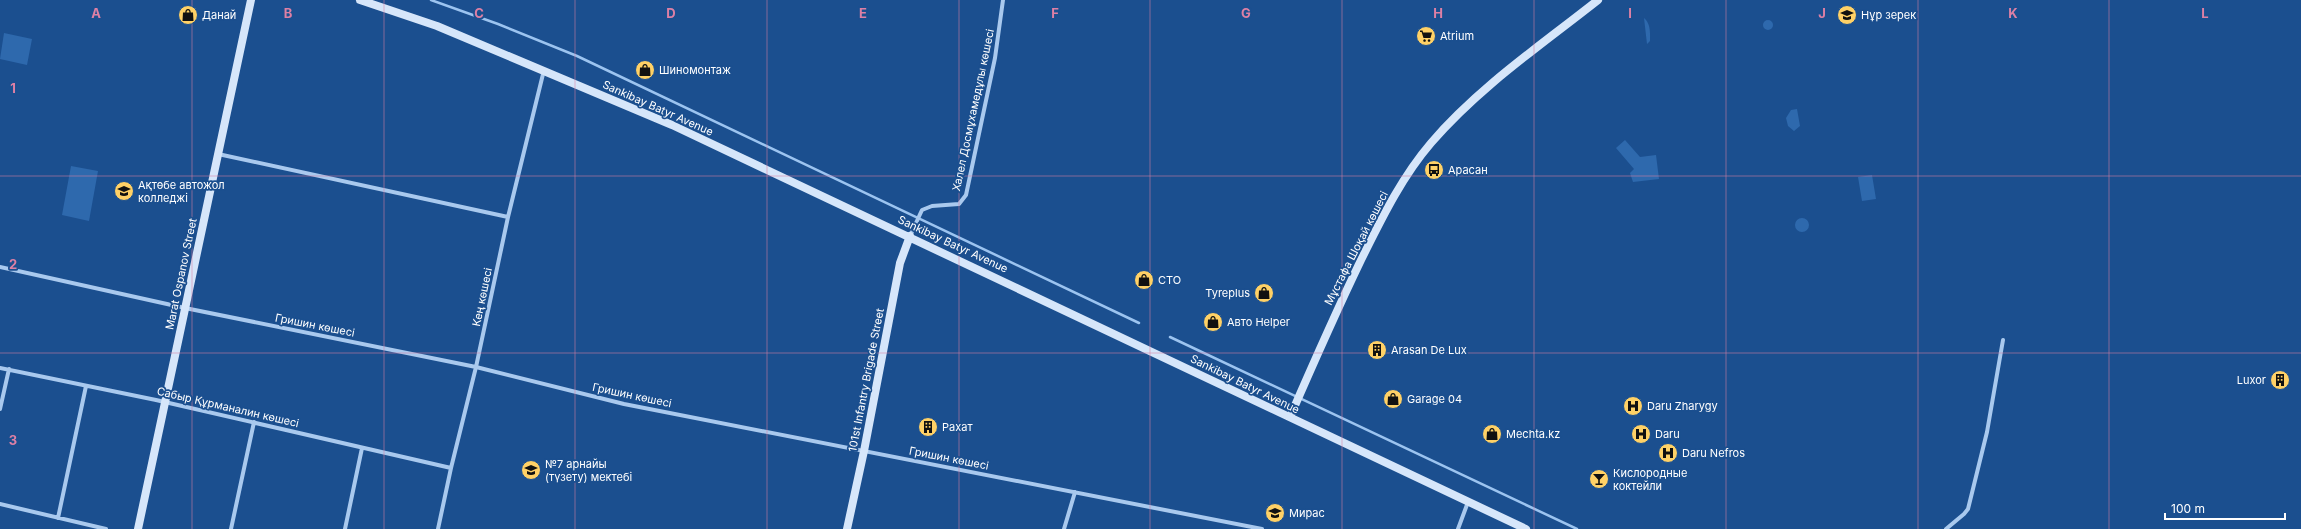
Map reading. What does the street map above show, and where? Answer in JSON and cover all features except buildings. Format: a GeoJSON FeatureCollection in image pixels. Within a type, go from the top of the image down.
{"type":"FeatureCollection","features":[{"type":"Feature","properties":{"kind":"street","name":"Marat Ospanov Street"},"geometry":{"type":"LineString","coordinates":[[138,529],[250,0]]}},
{"type":"Feature","properties":{"kind":"street","name":"Sankibay Batyr Avenue"},"geometry":{"type":"LineString","coordinates":[[360,0],[437,26],[672,125],[910,236],[1526,529]]}},
{"type":"Feature","properties":{"kind":"street","name":"Халел Досмұхамедұлы көшесі"},"geometry":{"type":"LineString","coordinates":[[910,236],[918,214],[922,210],[932,206],[959,204],[966,195],[995,58],[1003,0]]}},
{"type":"Feature","properties":{"kind":"street","name":"Мұстафа Шоқай көшесі"},"geometry":{"type":"LineString","coordinates":[[1290,417],[1379,223],[1404,181],[1430,144],[1501,76],[1598,0]]}},
{"type":"Feature","properties":{"kind":"street","name":"Кең көшесі"},"geometry":{"type":"LineString","coordinates":[[438,529],[451,468],[476,367],[508,217],[544,70]]}},
{"type":"Feature","properties":{"kind":"street"},"geometry":{"type":"LineString","coordinates":[[218,154],[508,217]]}},
{"type":"Feature","properties":{"kind":"street","name":"101st Infantry Brigade Street"},"geometry":{"type":"LineString","coordinates":[[847,529],[864,450],[900,263],[910,236]]}},
{"type":"Feature","properties":{"kind":"street","name":"Гришин көшесі"},"geometry":{"type":"LineString","coordinates":[[0,267],[185,308],[476,367],[624,404],[864,450],[1242,527],[1262,529]]}},
{"type":"Feature","properties":{"kind":"street"},"geometry":{"type":"LineString","coordinates":[[1946,529],[1968,509],[1987,432],[2003,340]]}},
{"type":"Feature","properties":{"kind":"street","name":"Сабыр Құрманалин көшесі"},"geometry":{"type":"LineString","coordinates":[[0,368],[166,402],[451,468]]}},
{"type":"Feature","properties":{"kind":"street"},"geometry":{"type":"LineString","coordinates":[[0,409],[9,369]]}},
{"type":"Feature","properties":{"kind":"street"},"geometry":{"type":"LineString","coordinates":[[58,518],[86,386]]}},
{"type":"Feature","properties":{"kind":"street"},"geometry":{"type":"LineString","coordinates":[[231,529],[254,422]]}},
{"type":"Feature","properties":{"kind":"street"},"geometry":{"type":"LineString","coordinates":[[345,529],[362,448]]}},
{"type":"Feature","properties":{"kind":"street"},"geometry":{"type":"LineString","coordinates":[[1064,529],[1075,492]]}},
{"type":"Feature","properties":{"kind":"street"},"geometry":{"type":"LineString","coordinates":[[1458,529],[1468,502]]}},
{"type":"Feature","properties":{"kind":"street"},"geometry":{"type":"LineString","coordinates":[[0,504],[106,529]]}},
{"type":"Feature","properties":{"kind":"shaded area"},"geometry":{"type":"Polygon","coordinates":[[[1644,18],[1650,29],[1650,41],[1647,44],[1644,18]]]}},
{"type":"Feature","properties":{"kind":"shaded area"},"geometry":{"type":"Polygon","coordinates":[[[1766,20],[1770,20],[1773,25],[1770,30],[1766,30],[1763,27],[1763,23],[1766,20]]]}},
{"type":"Feature","properties":{"kind":"shaded area"},"geometry":{"type":"Polygon","coordinates":[[[4,33],[32,39],[27,65],[0,59],[4,33]]]}},
{"type":"Feature","properties":{"kind":"shaded area"},"geometry":{"type":"Polygon","coordinates":[[[1797,109],[1800,126],[1794,131],[1788,126],[1786,118],[1791,110],[1797,109]]]}},
{"type":"Feature","properties":{"kind":"shaded area"},"geometry":{"type":"Polygon","coordinates":[[[1625,140],[1640,157],[1656,155],[1659,179],[1633,182],[1630,173],[1634,169],[1616,148],[1625,140]]]}},
{"type":"Feature","properties":{"kind":"shaded area"},"geometry":{"type":"Polygon","coordinates":[[[71,166],[98,171],[89,221],[62,215],[71,166]]]}},
{"type":"Feature","properties":{"kind":"shaded area"},"geometry":{"type":"Polygon","coordinates":[[[1872,175],[1876,199],[1862,201],[1858,177],[1872,175]]]}},
{"type":"Feature","properties":{"kind":"shaded area"},"geometry":{"type":"Polygon","coordinates":[[[1802,218],[1807,220],[1809,225],[1807,230],[1802,232],[1797,230],[1795,225],[1797,220],[1802,218]]]}},
{"type":"Feature","properties":{"kind":"waterway"},"geometry":{"type":"LineString","coordinates":[[431,0],[498,24],[577,56],[1139,323]]}},
{"type":"Feature","properties":{"kind":"waterway"},"geometry":{"type":"LineString","coordinates":[[1170,337],[1577,529]]}},
{"type":"Feature","properties":{"kind":"place","name":"Данай"},"geometry":{"type":"Point","coordinates":[188,15]}},
{"type":"Feature","properties":{"kind":"place","name":"Нұр зерек"},"geometry":{"type":"Point","coordinates":[1847,15]}},
{"type":"Feature","properties":{"kind":"place","name":"Atrium"},"geometry":{"type":"Point","coordinates":[1426,36]}},
{"type":"Feature","properties":{"kind":"place","name":"Шиномонтаж"},"geometry":{"type":"Point","coordinates":[645,70]}},
{"type":"Feature","properties":{"kind":"place","name":"Арасан"},"geometry":{"type":"Point","coordinates":[1434,170]}},
{"type":"Feature","properties":{"kind":"place","name":"Ақтөбе автожол колледжі"},"geometry":{"type":"Point","coordinates":[124,191]}},
{"type":"Feature","properties":{"kind":"place","name":"СТО"},"geometry":{"type":"Point","coordinates":[1144,280]}},
{"type":"Feature","properties":{"kind":"place","name":"Tyreplus"},"geometry":{"type":"Point","coordinates":[1264,293]}},
{"type":"Feature","properties":{"kind":"place","name":"Авто Helper"},"geometry":{"type":"Point","coordinates":[1213,322]}},
{"type":"Feature","properties":{"kind":"place","name":"Arasan De Lux"},"geometry":{"type":"Point","coordinates":[1377,350]}},
{"type":"Feature","properties":{"kind":"place","name":"Luxor"},"geometry":{"type":"Point","coordinates":[2280,380]}},
{"type":"Feature","properties":{"kind":"place","name":"Garage 04"},"geometry":{"type":"Point","coordinates":[1393,399]}},
{"type":"Feature","properties":{"kind":"place","name":"Daru Zharygy"},"geometry":{"type":"Point","coordinates":[1633,406]}},
{"type":"Feature","properties":{"kind":"place","name":"Рахат"},"geometry":{"type":"Point","coordinates":[928,427]}},
{"type":"Feature","properties":{"kind":"place","name":"Mechta.kz"},"geometry":{"type":"Point","coordinates":[1492,434]}},
{"type":"Feature","properties":{"kind":"place","name":"Daru"},"geometry":{"type":"Point","coordinates":[1641,434]}},
{"type":"Feature","properties":{"kind":"place","name":"Daru Nefros"},"geometry":{"type":"Point","coordinates":[1668,453]}},
{"type":"Feature","properties":{"kind":"place","name":"№7 арнайы (түзету) мектебі"},"geometry":{"type":"Point","coordinates":[531,470]}},
{"type":"Feature","properties":{"kind":"place","name":"Кислородные коктейли"},"geometry":{"type":"Point","coordinates":[1599,479]}},
{"type":"Feature","properties":{"kind":"place","name":"Мирас"},"geometry":{"type":"Point","coordinates":[1275,513]}}]}
